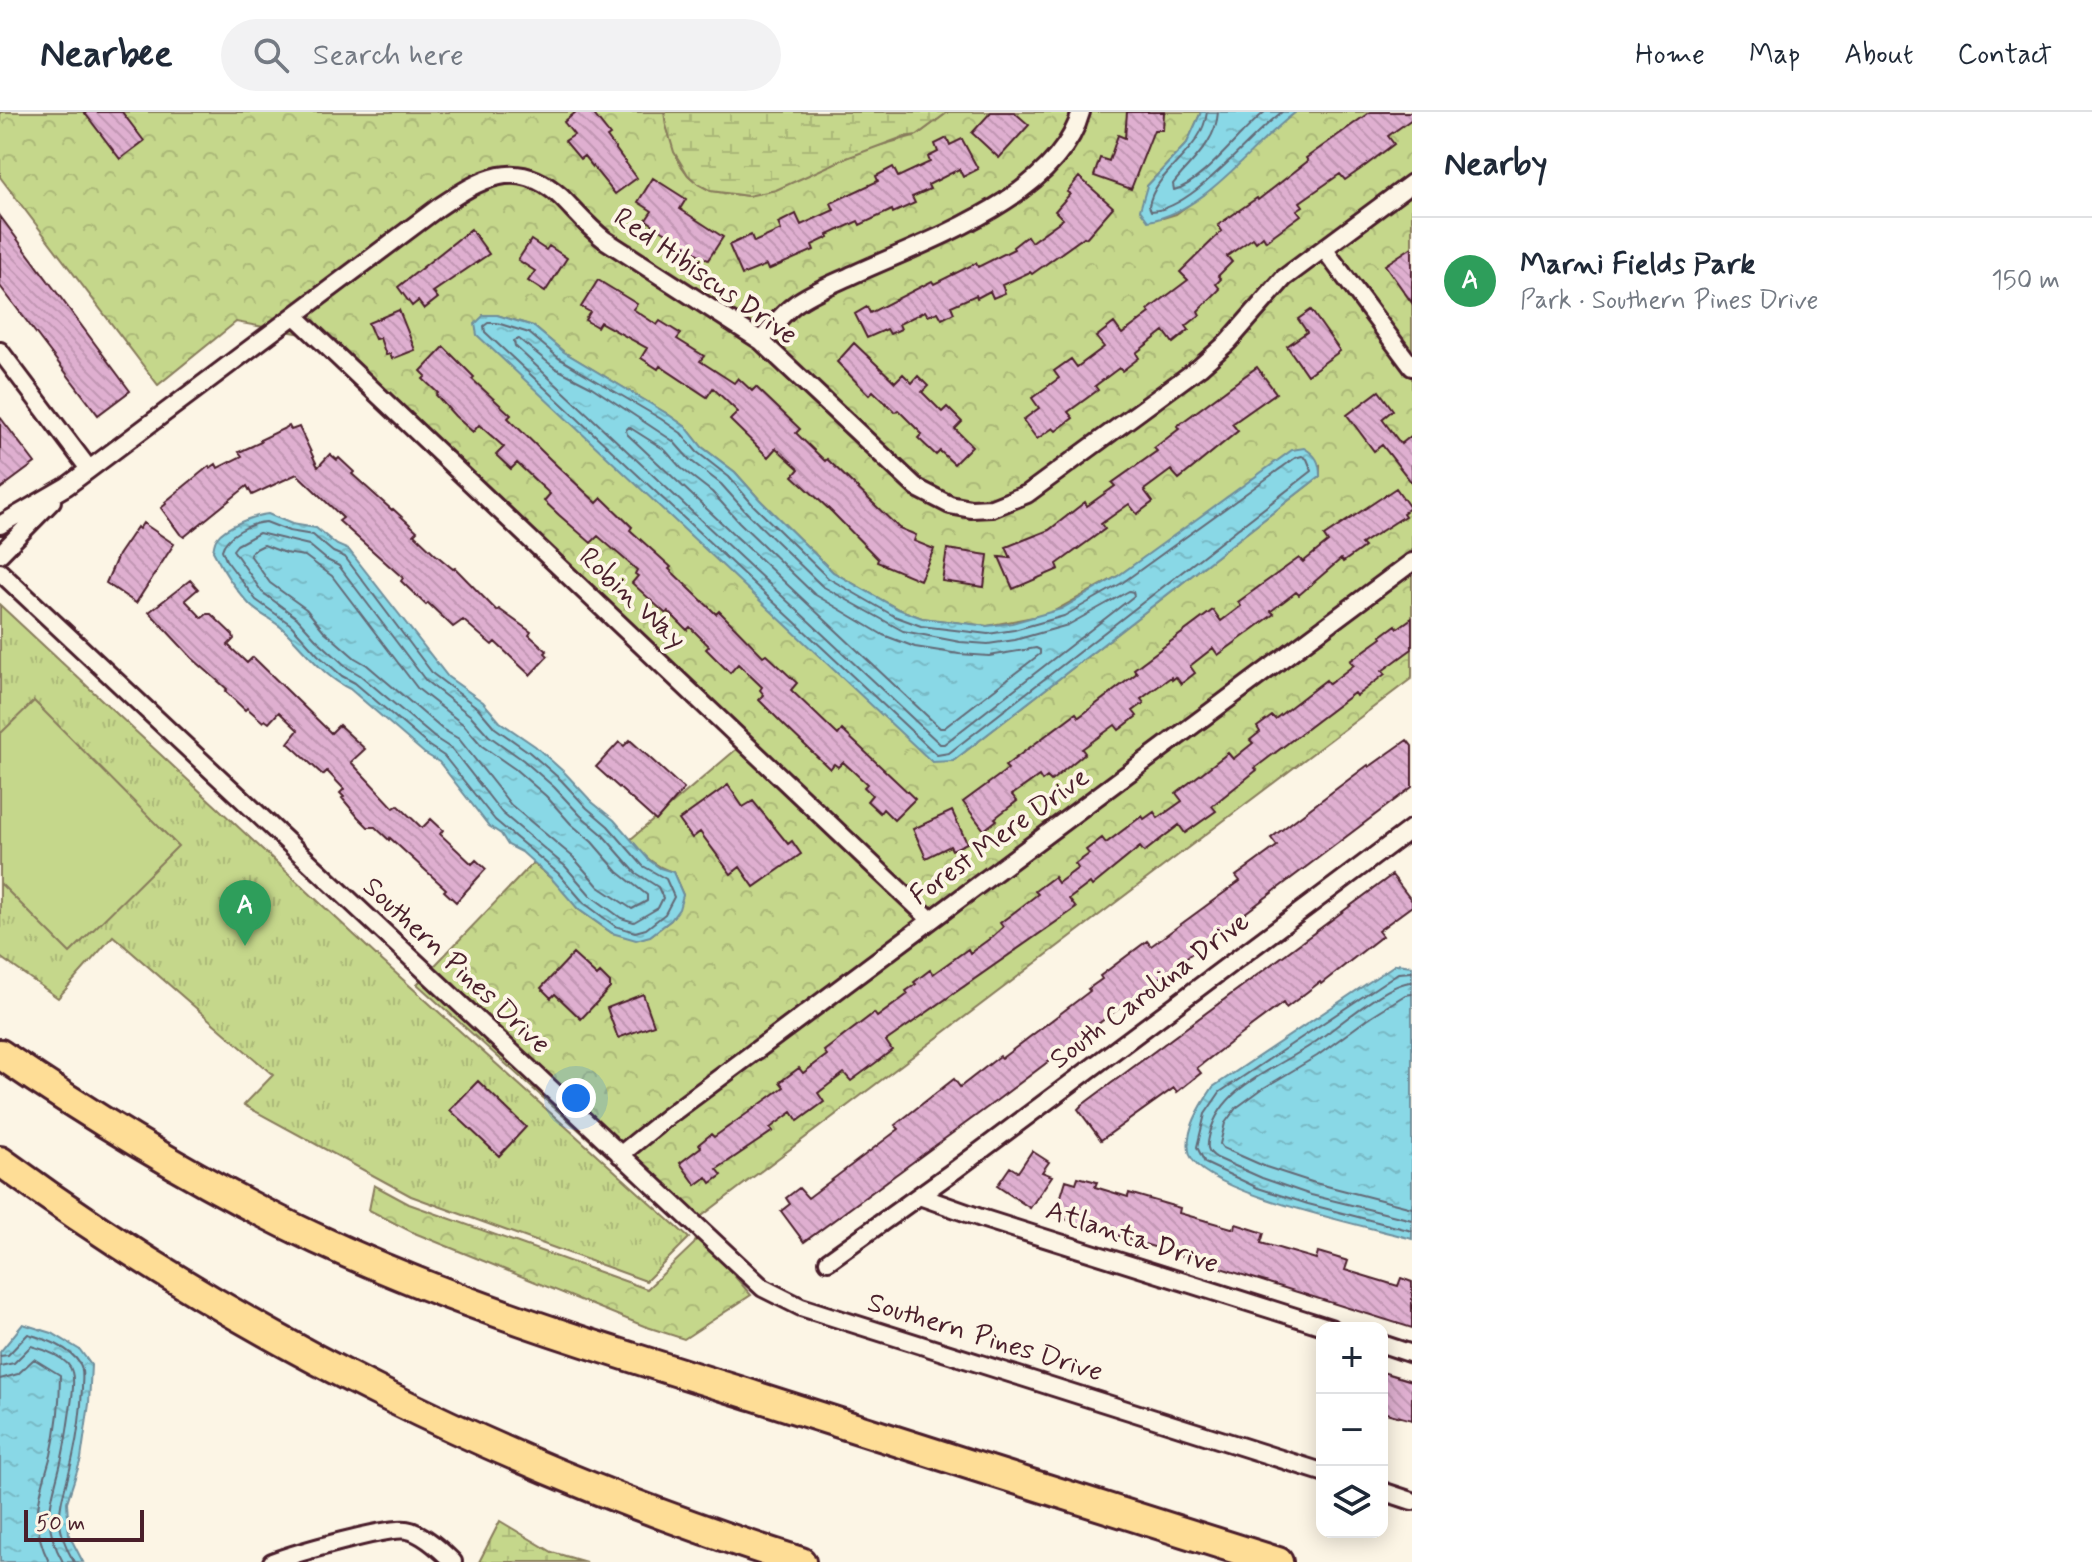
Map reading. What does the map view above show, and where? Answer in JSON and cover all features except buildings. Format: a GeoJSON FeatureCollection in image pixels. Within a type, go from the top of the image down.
{"type":"FeatureCollection","features":[{"type":"Feature","properties":{"kind":"highway"},"geometry":{"type":"LineString","coordinates":[[0,1054],[120,1132],[206,1182],[317,1239],[388,1271],[554,1333],[1278,1562]]}},
{"type":"Feature","properties":{"kind":"highway"},"geometry":{"type":"LineString","coordinates":[[0,1161],[124,1246],[206,1297],[380,1392],[555,1473],[664,1515],[801,1562]]}},
{"type":"Feature","properties":{"kind":"street"},"geometry":{"type":"LineString","coordinates":[[761,341],[781,317],[810,295],[988,212],[1025,189],[1050,164],[1071,135],[1081,112]]}},
{"type":"Feature","properties":{"kind":"street","name":"Red Hibiscus Drive"},"geometry":{"type":"LineString","coordinates":[[0,525],[67,486],[465,189],[493,176],[531,178],[548,187],[597,234],[761,341],[917,488],[950,505],[971,509],[992,508],[1027,494],[1200,367],[1228,342],[1284,278],[1412,183]]}},
{"type":"Feature","properties":{"kind":"street"},"geometry":{"type":"LineString","coordinates":[[1324,249],[1412,367]]}},
{"type":"Feature","properties":{"kind":"street","name":"Robin Way"},"geometry":{"type":"LineString","coordinates":[[295,316],[931,920]]}},
{"type":"Feature","properties":{"kind":"street"},"geometry":{"type":"LineString","coordinates":[[0,351],[89,469]]}},
{"type":"Feature","properties":{"kind":"street","name":"Red Hibiscus Drive"},"geometry":{"type":"LineString","coordinates":[[0,554],[67,486]]}},
{"type":"Feature","properties":{"kind":"street","name":"Forest Mere Drive"},"geometry":{"type":"LineString","coordinates":[[620,1155],[1412,562]]}},
{"type":"Feature","properties":{"kind":"street","name":"Southern Pines Drive"},"geometry":{"type":"LineString","coordinates":[[0,572],[746,1274],[781,1299],[1022,1379],[1316,1470]]}},
{"type":"Feature","properties":{"kind":"street","name":"South Carolina Drive"},"geometry":{"type":"LineString","coordinates":[[919,1196],[1412,828]]}},
{"type":"Feature","properties":{"kind":"street"},"geometry":{"type":"LineString","coordinates":[[828,1261],[919,1196]]}},
{"type":"Feature","properties":{"kind":"street","name":"Atlanta Drive"},"geometry":{"type":"LineString","coordinates":[[919,1196],[1316,1324]]}},
{"type":"Feature","properties":{"kind":"street"},"geometry":{"type":"LineString","coordinates":[[1388,1346],[1412,1354]]}},
{"type":"Feature","properties":{"kind":"street"},"geometry":{"type":"LineString","coordinates":[[1388,1493],[1412,1501]]}},
{"type":"Feature","properties":{"kind":"street"},"geometry":{"type":"LineString","coordinates":[[272,1562],[339,1543],[406,1529],[429,1541],[453,1562]]}},
{"type":"Feature","properties":{"kind":"green space"},"geometry":{"type":"Polygon","coordinates":[[[0,112],[665,112],[666,125],[680,164],[688,175],[711,191],[748,196],[874,147],[917,135],[948,112],[1201,112],[1187,143],[1147,186],[1163,218],[1176,214],[1210,189],[1269,132],[1296,112],[1412,112],[1412,678],[690,1225],[751,1295],[684,1339],[644,1326],[412,1232],[369,1210],[374,1185],[409,1204],[647,1289],[694,1244],[693,1233],[417,984],[533,863],[562,888],[578,909],[612,933],[650,936],[671,920],[683,895],[673,872],[649,859],[631,839],[739,747],[319,337],[236,322],[158,385],[0,177],[0,112]],[[484,315],[953,761],[1320,476],[1320,465],[1196,521],[1118,576],[1049,614],[987,626],[922,618],[898,609],[833,572],[735,472],[702,447],[686,427],[564,352],[533,326],[497,315],[484,315]]]}},
{"type":"Feature","properties":{"kind":"green space"},"geometry":{"type":"Polygon","coordinates":[[[664,112],[948,112],[917,135],[903,137],[844,159],[776,190],[748,196],[711,191],[688,175],[674,152],[664,112]]]}},
{"type":"Feature","properties":{"kind":"green space"},"geometry":{"type":"Polygon","coordinates":[[[0,605],[379,958],[689,1238],[646,1281],[411,1196],[244,1105],[273,1075],[113,936],[58,998],[0,957],[0,605]]]}},
{"type":"Feature","properties":{"kind":"green space"},"geometry":{"type":"Polygon","coordinates":[[[34,701],[178,846],[70,953],[0,883],[0,734],[34,701]]]}},
{"type":"Feature","properties":{"kind":"green space"},"geometry":{"type":"Polygon","coordinates":[[[500,1521],[552,1552],[586,1562],[479,1562],[500,1521]]]}},
{"type":"Feature","properties":{"kind":"water"},"geometry":{"type":"Polygon","coordinates":[[[1201,112],[1296,112],[1189,205],[1148,221],[1140,210],[1147,186],[1187,143],[1201,112]]]}},
{"type":"Feature","properties":{"kind":"water"},"geometry":{"type":"Polygon","coordinates":[[[484,315],[497,315],[533,326],[564,352],[666,413],[686,427],[702,447],[735,472],[833,572],[898,609],[922,618],[987,626],[1012,623],[1061,609],[1118,576],[1292,450],[1304,448],[1312,453],[1320,476],[953,761],[932,762],[477,335],[475,324],[484,315]]]}},
{"type":"Feature","properties":{"kind":"water"},"geometry":{"type":"Polygon","coordinates":[[[268,514],[292,524],[316,528],[337,545],[349,550],[448,677],[483,702],[500,722],[535,746],[565,773],[614,820],[649,860],[673,872],[683,895],[679,909],[671,920],[650,936],[636,940],[612,933],[578,909],[552,879],[489,826],[439,762],[331,677],[280,626],[249,604],[220,565],[213,551],[214,544],[221,534],[233,526],[268,514]]]}},
{"type":"Feature","properties":{"kind":"water"},"geometry":{"type":"Polygon","coordinates":[[[1396,964],[1412,966],[1412,1239],[1255,1195],[1202,1169],[1190,1155],[1189,1138],[1194,1120],[1213,1087],[1396,964]]]}},
{"type":"Feature","properties":{"kind":"water"},"geometry":{"type":"Polygon","coordinates":[[[23,1324],[52,1333],[80,1350],[91,1365],[81,1459],[67,1502],[69,1535],[83,1562],[0,1562],[0,1352],[23,1324]]]}},
{"type":"Feature","properties":{"kind":"place","name":"Marni Fields Park"},"geometry":{"type":"Point","coordinates":[245,946]}}]}
